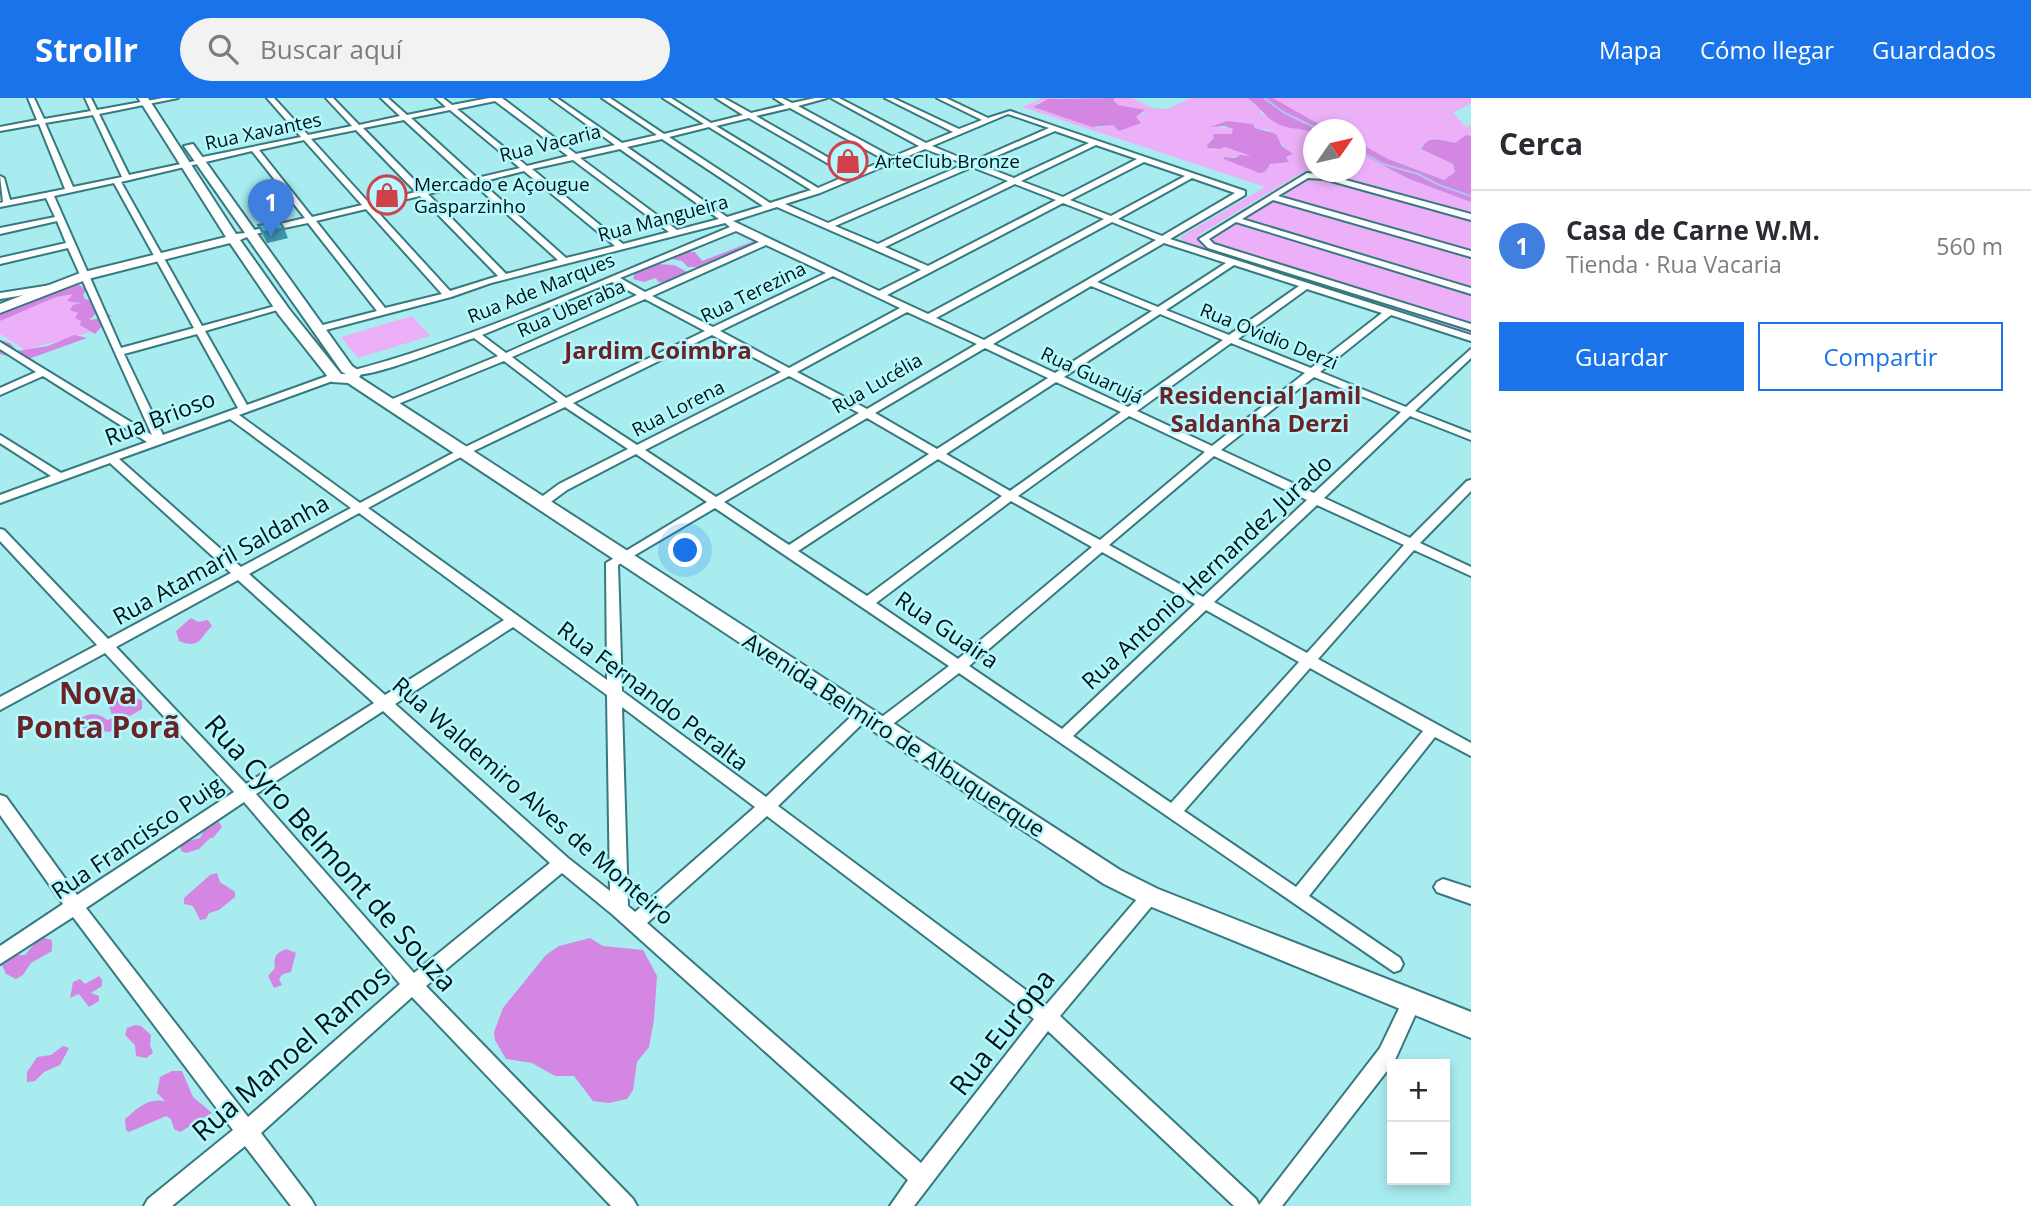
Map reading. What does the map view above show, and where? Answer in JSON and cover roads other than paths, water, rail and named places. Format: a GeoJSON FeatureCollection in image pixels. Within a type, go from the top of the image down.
{"type":"FeatureCollection","features":[{"type":"Feature","properties":{"kind":"main road","name":"Avenida Belmiro de Albuquerque"},"geometry":{"type":"LineString","coordinates":[[151,100],[199,161],[347,374]]}},
{"type":"Feature","properties":{"kind":"main road","name":"Avenida Belmiro de Albuquerque"},"geometry":{"type":"LineString","coordinates":[[151,100],[202,194],[279,307],[347,374],[389,404],[541,503],[617,559],[1112,877],[1150,896],[1471,1025]]}},
{"type":"Feature","properties":{"kind":"main road","name":"Rua Vacaria"},"geometry":{"type":"LineString","coordinates":[[51,288],[84,276],[249,234]]}},
{"type":"Feature","properties":{"kind":"main road"},"geometry":{"type":"LineString","coordinates":[[0,309],[51,288]]}},
{"type":"Feature","properties":{"kind":"street"},"geometry":{"type":"LineString","coordinates":[[31,98],[70,190]]}},
{"type":"Feature","properties":{"kind":"street"},"geometry":{"type":"LineString","coordinates":[[88,98],[127,178]]}},
{"type":"Feature","properties":{"kind":"street"},"geometry":{"type":"LineString","coordinates":[[0,129],[151,100],[175,98]]}},
{"type":"Feature","properties":{"kind":"street"},"geometry":{"type":"LineString","coordinates":[[270,98],[448,295]]}},
{"type":"Feature","properties":{"kind":"street"},"geometry":{"type":"LineString","coordinates":[[329,98],[504,276]]}},
{"type":"Feature","properties":{"kind":"street"},"geometry":{"type":"LineString","coordinates":[[384,98],[565,262]]}},
{"type":"Feature","properties":{"kind":"street"},"geometry":{"type":"LineString","coordinates":[[439,98],[622,247]]}},
{"type":"Feature","properties":{"kind":"street"},"geometry":{"type":"LineString","coordinates":[[497,98],[675,233]]}},
{"type":"Feature","properties":{"kind":"street","name":"Rua Xavantes"},"geometry":{"type":"LineString","coordinates":[[4,204],[254,148],[497,98]]}},
{"type":"Feature","properties":{"kind":"street","name":"Rua Guarujá"},"geometry":{"type":"LineString","coordinates":[[553,98],[736,228],[1471,572]]}},
{"type":"Feature","properties":{"kind":"street"},"geometry":{"type":"LineString","coordinates":[[605,98],[774,205],[927,270]]}},
{"type":"Feature","properties":{"kind":"street"},"geometry":{"type":"LineString","coordinates":[[666,98],[817,191]]}},
{"type":"Feature","properties":{"kind":"street"},"geometry":{"type":"LineString","coordinates":[[719,98],[855,176]]}},
{"type":"Feature","properties":{"kind":"street"},"geometry":{"type":"LineString","coordinates":[[777,98],[891,160]]}},
{"type":"Feature","properties":{"kind":"street","name":"Rua Vacaria"},"geometry":{"type":"LineString","coordinates":[[249,234],[824,98]]}},
{"type":"Feature","properties":{"kind":"street"},"geometry":{"type":"LineString","coordinates":[[834,98],[925,146],[1164,240],[1471,338]]}},
{"type":"Feature","properties":{"kind":"street"},"geometry":{"type":"LineString","coordinates":[[888,98],[959,132]]}},
{"type":"Feature","properties":{"kind":"street"},"geometry":{"type":"LineString","coordinates":[[940,98],[988,120]]}},
{"type":"Feature","properties":{"kind":"street","name":"Rua Mangueira"},"geometry":{"type":"LineString","coordinates":[[318,329],[448,295],[504,276],[727,220],[817,191],[1008,112],[1056,128]]}},
{"type":"Feature","properties":{"kind":"street"},"geometry":{"type":"LineString","coordinates":[[828,226],[1056,128],[1193,175]]}},
{"type":"Feature","properties":{"kind":"street"},"geometry":{"type":"LineString","coordinates":[[877,248],[1096,142]]}},
{"type":"Feature","properties":{"kind":"street"},"geometry":{"type":"LineString","coordinates":[[254,148],[383,312]]}},
{"type":"Feature","properties":{"kind":"street"},"geometry":{"type":"LineString","coordinates":[[879,295],[1145,158]]}},
{"type":"Feature","properties":{"kind":"street"},"geometry":{"type":"LineString","coordinates":[[928,318],[1193,175]]}},
{"type":"Feature","properties":{"kind":"street","name":"Rua Lucélia"},"geometry":{"type":"LineString","coordinates":[[617,559],[1242,193],[1193,175]]}},
{"type":"Feature","properties":{"kind":"street"},"geometry":{"type":"LineString","coordinates":[[1471,217],[1318,176],[1304,177],[1204,236],[1203,242],[1471,327]]}},
{"type":"Feature","properties":{"kind":"street"},"geometry":{"type":"LineString","coordinates":[[0,178],[4,204]]}},
{"type":"Feature","properties":{"kind":"street"},"geometry":{"type":"LineString","coordinates":[[116,180],[200,330],[237,411]]}},
{"type":"Feature","properties":{"kind":"street"},"geometry":{"type":"LineString","coordinates":[[50,194],[70,245],[158,441]]}},
{"type":"Feature","properties":{"kind":"street"},"geometry":{"type":"LineString","coordinates":[[1272,197],[1471,254]]}},
{"type":"Feature","properties":{"kind":"street"},"geometry":{"type":"LineString","coordinates":[[0,231],[60,218]]}},
{"type":"Feature","properties":{"kind":"street"},"geometry":{"type":"LineString","coordinates":[[1234,219],[1471,290]]}},
{"type":"Feature","properties":{"kind":"street","name":"Rua Ade Marques"},"geometry":{"type":"LineString","coordinates":[[347,374],[392,363],[475,334],[736,228]]}},
{"type":"Feature","properties":{"kind":"street","name":"Rua Uberaba"},"geometry":{"type":"LineString","coordinates":[[389,404],[505,357],[765,242]]}},
{"type":"Feature","properties":{"kind":"street"},"geometry":{"type":"LineString","coordinates":[[0,261],[70,245]]}},
{"type":"Feature","properties":{"kind":"street"},"geometry":{"type":"LineString","coordinates":[[788,551],[1232,262]]}},
{"type":"Feature","properties":{"kind":"street","name":"Rua Terezina"},"geometry":{"type":"LineString","coordinates":[[462,453],[833,273]]}},
{"type":"Feature","properties":{"kind":"street"},"geometry":{"type":"LineString","coordinates":[[612,278],[866,412],[1010,496],[1471,750]]}},
{"type":"Feature","properties":{"kind":"street","name":"Rua Ovidio Derzi"},"geometry":{"type":"LineString","coordinates":[[1092,283],[1471,437]]}},
{"type":"Feature","properties":{"kind":"street"},"geometry":{"type":"LineString","coordinates":[[867,603],[1010,496],[1305,286]]}},
{"type":"Feature","properties":{"kind":"street","name":"Rua Vacaria"},"geometry":{"type":"LineString","coordinates":[[0,296],[51,288]]}},
{"type":"Feature","properties":{"kind":"street"},"geometry":{"type":"LineString","coordinates":[[118,352],[279,307]]}},
{"type":"Feature","properties":{"kind":"street","name":"Rua Lorena"},"geometry":{"type":"LineString","coordinates":[[541,503],[563,487],[789,372],[907,308]]}},
{"type":"Feature","properties":{"kind":"street"},"geometry":{"type":"LineString","coordinates":[[635,923],[765,808],[871,721],[959,666],[1213,451],[1389,312]]}},
{"type":"Feature","properties":{"kind":"street","name":"Rua Guaira"},"geometry":{"type":"LineString","coordinates":[[475,334],[565,402],[867,603],[1394,964]]}},
{"type":"Feature","properties":{"kind":"street"},"geometry":{"type":"LineString","coordinates":[[0,345],[158,441]]}},
{"type":"Feature","properties":{"kind":"street","name":"Rua Antonio Hernandez Jurado"},"geometry":{"type":"LineString","coordinates":[[1063,737],[1471,352]]}},
{"type":"Feature","properties":{"kind":"street"},"geometry":{"type":"LineString","coordinates":[[0,392],[44,372]]}},
{"type":"Feature","properties":{"kind":"street","name":"Rua Brioso"},"geometry":{"type":"LineString","coordinates":[[0,499],[237,411],[347,374]]}},
{"type":"Feature","properties":{"kind":"street","name":"Rua Fernando Peralta"},"geometry":{"type":"LineString","coordinates":[[237,411],[359,508],[616,694],[1047,1017],[1249,1206]]}},
{"type":"Feature","properties":{"kind":"street"},"geometry":{"type":"LineString","coordinates":[[0,438],[60,477]]}},
{"type":"Feature","properties":{"kind":"street","name":"Rua Atamaril Saldanha"},"geometry":{"type":"LineString","coordinates":[[0,704],[462,453]]}},
{"type":"Feature","properties":{"kind":"street","name":"Rua Waldemiro Alves de Monteiro"},"geometry":{"type":"LineString","coordinates":[[111,458],[562,863],[635,923],[923,1180]]}},
{"type":"Feature","properties":{"kind":"street"},"geometry":{"type":"LineString","coordinates":[[1173,813],[1412,544],[1471,484]]}},
{"type":"Feature","properties":{"kind":"street","name":"Rua Cyro Belmont de Souza"},"geometry":{"type":"LineString","coordinates":[[0,533],[245,793],[413,985],[626,1206]]}},
{"type":"Feature","properties":{"kind":"street"},"geometry":{"type":"LineString","coordinates":[[617,559],[619,909]]}},
{"type":"Feature","properties":{"kind":"street","name":"Rua Francisco Puig"},"geometry":{"type":"LineString","coordinates":[[0,956],[245,793],[512,621]]}},
{"type":"Feature","properties":{"kind":"street"},"geometry":{"type":"LineString","coordinates":[[1297,898],[1433,729]]}},
{"type":"Feature","properties":{"kind":"street"},"geometry":{"type":"LineString","coordinates":[[0,802],[75,907],[304,1206]]}},
{"type":"Feature","properties":{"kind":"street","name":"Rua Manoel Ramos"},"geometry":{"type":"LineString","coordinates":[[155,1206],[248,1131],[413,985],[562,863]]}},
{"type":"Feature","properties":{"kind":"street"},"geometry":{"type":"LineString","coordinates":[[1443,887],[1471,896]]}},
{"type":"Feature","properties":{"kind":"street","name":"Rua Europa"},"geometry":{"type":"LineString","coordinates":[[901,1206],[1047,1017],[1150,896]]}},
{"type":"Feature","properties":{"kind":"street"},"geometry":{"type":"LineString","coordinates":[[1269,1206],[1387,1055],[1412,1002]]}},
{"type":"Feature","properties":{"kind":"waterway"},"geometry":{"type":"LineString","coordinates":[[1264,98],[1303,122]]}},
{"type":"Feature","properties":{"kind":"waterway"},"geometry":{"type":"LineString","coordinates":[[1366,155],[1383,164],[1418,174],[1439,185],[1471,196]]}},
{"type":"Feature","properties":{"kind":"place","name":"ArteClub Bronze"},"geometry":{"type":"Point","coordinates":[848,161]}},
{"type":"Feature","properties":{"kind":"place","name":"Mercado e Açougue Gasparzinho"},"geometry":{"type":"Point","coordinates":[387,195]}},
{"type":"Feature","properties":{"kind":"place","name":"Casa de Carne W.M."},"geometry":{"type":"Point","coordinates":[271,237]}},
{"type":"Feature","properties":{"kind":"district","name":"Jardim Coimbra"},"geometry":{"type":"Point","coordinates":[658,351]}},
{"type":"Feature","properties":{"kind":"district","name":"Residencial Jamil Saldanha Derzi"},"geometry":{"type":"Point","coordinates":[1260,410]}},
{"type":"Feature","properties":{"kind":"district","name":"Nova Ponta Porã"},"geometry":{"type":"Point","coordinates":[98,711]}}]}
